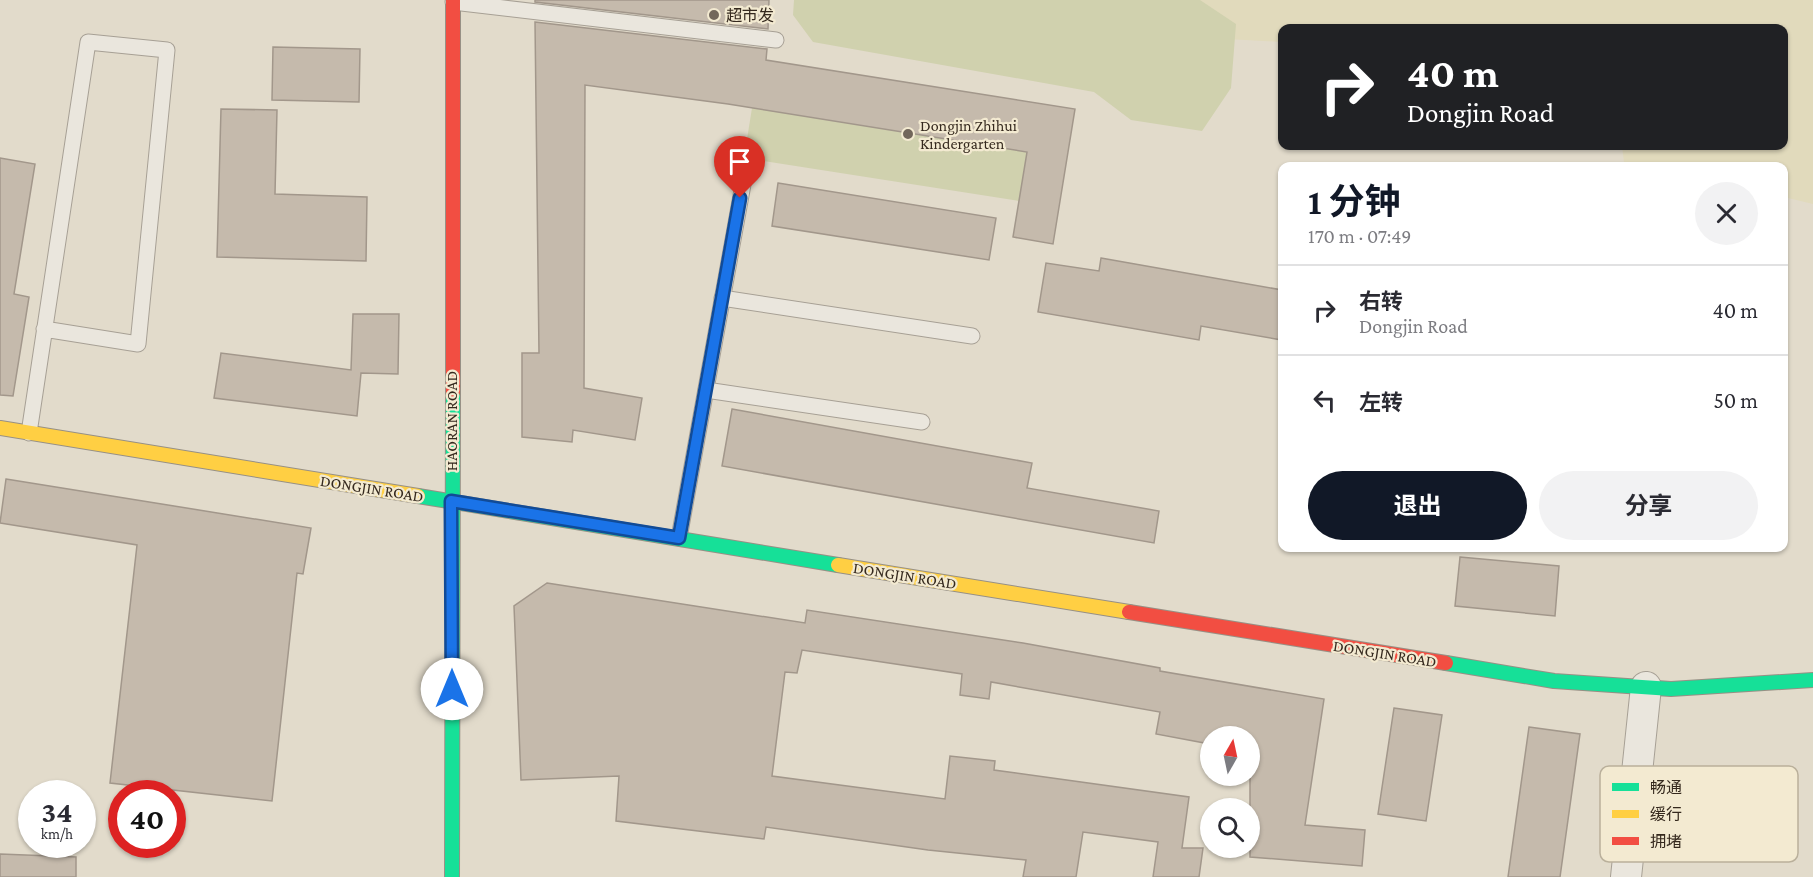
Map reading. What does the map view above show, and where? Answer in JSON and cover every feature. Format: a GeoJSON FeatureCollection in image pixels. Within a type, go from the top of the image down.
{"type":"FeatureCollection","features":[{"type":"Feature","properties":{"kind":"street","name":"HAORAN ROAD"},"geometry":{"type":"LineString","coordinates":[[452,877],[453,1]]}},
{"type":"Feature","properties":{"kind":"street","name":"DONGJIN ROAD"},"geometry":{"type":"LineString","coordinates":[[0,428],[1554,681],[1671,689],[1813,680]]}},
{"type":"Feature","properties":{"kind":"street"},"geometry":{"type":"LineString","coordinates":[[1638,766],[1646,687]]}},
{"type":"Feature","properties":{"kind":"street"},"geometry":{"type":"LineString","coordinates":[[1626,877],[1628,862]]}},
{"type":"Feature","properties":{"kind":"lane"},"geometry":{"type":"LineString","coordinates":[[453,1],[776,40]]}},
{"type":"Feature","properties":{"kind":"lane"},"geometry":{"type":"LineString","coordinates":[[29,433],[44,329],[88,42],[167,50],[138,344],[44,329]]}},
{"type":"Feature","properties":{"kind":"lane"},"geometry":{"type":"LineString","coordinates":[[679,538],[744,178]]}},
{"type":"Feature","properties":{"kind":"lane"},"geometry":{"type":"LineString","coordinates":[[722,297],[972,336]]}},
{"type":"Feature","properties":{"kind":"lane"},"geometry":{"type":"LineString","coordinates":[[706,390],[922,422]]}},
{"type":"Feature","properties":{"kind":"shaded area"},"geometry":{"type":"Polygon","coordinates":[[[1194,0],[1813,0],[1813,204],[1788,198],[1788,162],[1624,162],[1622,150],[1788,150],[1788,24],[1278,24],[1278,42],[1191,37],[1194,0]]]}},
{"type":"Feature","properties":{"kind":"green space"},"geometry":{"type":"Polygon","coordinates":[[[794,0],[1200,0],[1236,24],[1231,88],[1202,131],[1131,120],[1094,92],[813,42],[793,15],[794,0]]]}},
{"type":"Feature","properties":{"kind":"green space"},"geometry":{"type":"Polygon","coordinates":[[[752,108],[1027,152],[1019,201],[744,158],[752,108]]]}},
{"type":"Feature","properties":{"kind":"building","name":"超市发"},"geometry":{"type":"Polygon","coordinates":[[[535,0],[769,0],[768,29],[535,2],[535,0]]]}},
{"type":"Feature","properties":{"kind":"building"},"geometry":{"type":"Polygon","coordinates":[[[535,22],[767,49],[766,60],[1075,109],[1053,244],[1013,237],[1027,152],[728,104],[585,85],[584,388],[642,398],[635,440],[573,430],[572,442],[522,437],[522,353],[539,353],[535,22]]]}},
{"type":"Feature","properties":{"kind":"building"},"geometry":{"type":"Polygon","coordinates":[[[273,47],[360,49],[359,102],[272,100],[273,47]]]}},
{"type":"Feature","properties":{"kind":"building"},"geometry":{"type":"Polygon","coordinates":[[[221,109],[277,110],[275,194],[367,197],[366,261],[217,257],[221,109]]]}},
{"type":"Feature","properties":{"kind":"building"},"geometry":{"type":"Polygon","coordinates":[[[0,158],[35,164],[14,294],[29,297],[13,396],[0,395],[0,158]]]}},
{"type":"Feature","properties":{"kind":"building"},"geometry":{"type":"Polygon","coordinates":[[[778,183],[996,218],[989,260],[772,226],[778,183]]]}},
{"type":"Feature","properties":{"kind":"building"},"geometry":{"type":"Polygon","coordinates":[[[1101,258],[1278,289],[1278,339],[1201,326],[1199,340],[1038,312],[1046,263],[1099,271],[1101,258]]]}},
{"type":"Feature","properties":{"kind":"building"},"geometry":{"type":"Polygon","coordinates":[[[353,314],[399,314],[398,374],[361,373],[357,416],[214,398],[221,353],[351,370],[353,314]]]}},
{"type":"Feature","properties":{"kind":"building"},"geometry":{"type":"Polygon","coordinates":[[[732,409],[1032,463],[1027,488],[1159,511],[1154,543],[722,466],[732,409]]]}},
{"type":"Feature","properties":{"kind":"building"},"geometry":{"type":"Polygon","coordinates":[[[6,479],[311,528],[303,574],[297,573],[272,801],[186,791],[186,780],[110,780],[137,545],[0,523],[6,479]]]}},
{"type":"Feature","properties":{"kind":"building"},"geometry":{"type":"Polygon","coordinates":[[[1460,557],[1559,566],[1555,616],[1455,606],[1460,557]]]}},
{"type":"Feature","properties":{"kind":"building"},"geometry":{"type":"Polygon","coordinates":[[[547,583],[805,623],[807,610],[1023,643],[1160,668],[1160,671],[1324,699],[1305,825],[1365,830],[1362,866],[1260,858],[1260,798],[1250,798],[1250,786],[1260,786],[1260,726],[1200,726],[1200,742],[1156,734],[1160,712],[991,682],[989,699],[960,695],[962,674],[802,650],[797,673],[785,672],[772,776],[945,799],[950,756],[995,761],[994,770],[1189,797],[1182,848],[1200,848],[1202,858],[1199,877],[1153,877],[1158,842],[1083,832],[1076,877],[1023,877],[1026,860],[928,850],[766,827],[764,839],[616,821],[619,776],[521,780],[514,606],[547,583]]]}},
{"type":"Feature","properties":{"kind":"building"},"geometry":{"type":"Polygon","coordinates":[[[1394,708],[1442,715],[1426,821],[1378,814],[1394,708]]]}},
{"type":"Feature","properties":{"kind":"building"},"geometry":{"type":"Polygon","coordinates":[[[1529,727],[1580,734],[1560,877],[1508,877],[1529,727]]]}},
{"type":"Feature","properties":{"kind":"building"},"geometry":{"type":"Polygon","coordinates":[[[0,854],[18,855],[18,858],[76,858],[76,877],[0,877],[0,854]]]}},
{"type":"Feature","properties":{"kind":"traffic: fast"},"geometry":{"type":"LineString","coordinates":[[452,877],[453,392]]}},
{"type":"Feature","properties":{"kind":"traffic: fast"},"geometry":{"type":"LineString","coordinates":[[418,496],[838,565]]}},
{"type":"Feature","properties":{"kind":"traffic: fast"},"geometry":{"type":"LineString","coordinates":[[1446,663],[1554,681],[1671,689],[1813,680]]}},
{"type":"Feature","properties":{"kind":"traffic: slow"},"geometry":{"type":"LineString","coordinates":[[0,428],[418,496]]}},
{"type":"Feature","properties":{"kind":"traffic: slow"},"geometry":{"type":"LineString","coordinates":[[838,565],[1129,612]]}},
{"type":"Feature","properties":{"kind":"traffic: jam"},"geometry":{"type":"LineString","coordinates":[[453,0],[453,392]]}},
{"type":"Feature","properties":{"kind":"traffic: jam"},"geometry":{"type":"LineString","coordinates":[[1129,612],[1446,663]]}},
{"type":"Feature","properties":{"kind":"place","name":"超市发"},"geometry":{"type":"Point","coordinates":[714,15]}},
{"type":"Feature","properties":{"kind":"place","name":"Dongjin Zhihui Kindergarten"},"geometry":{"type":"Point","coordinates":[908,134]}},
{"type":"Feature","properties":{"kind":"route"},"geometry":{"type":"LineString","coordinates":[[452,689],[451,501],[679,538],[740,198]]}}]}
